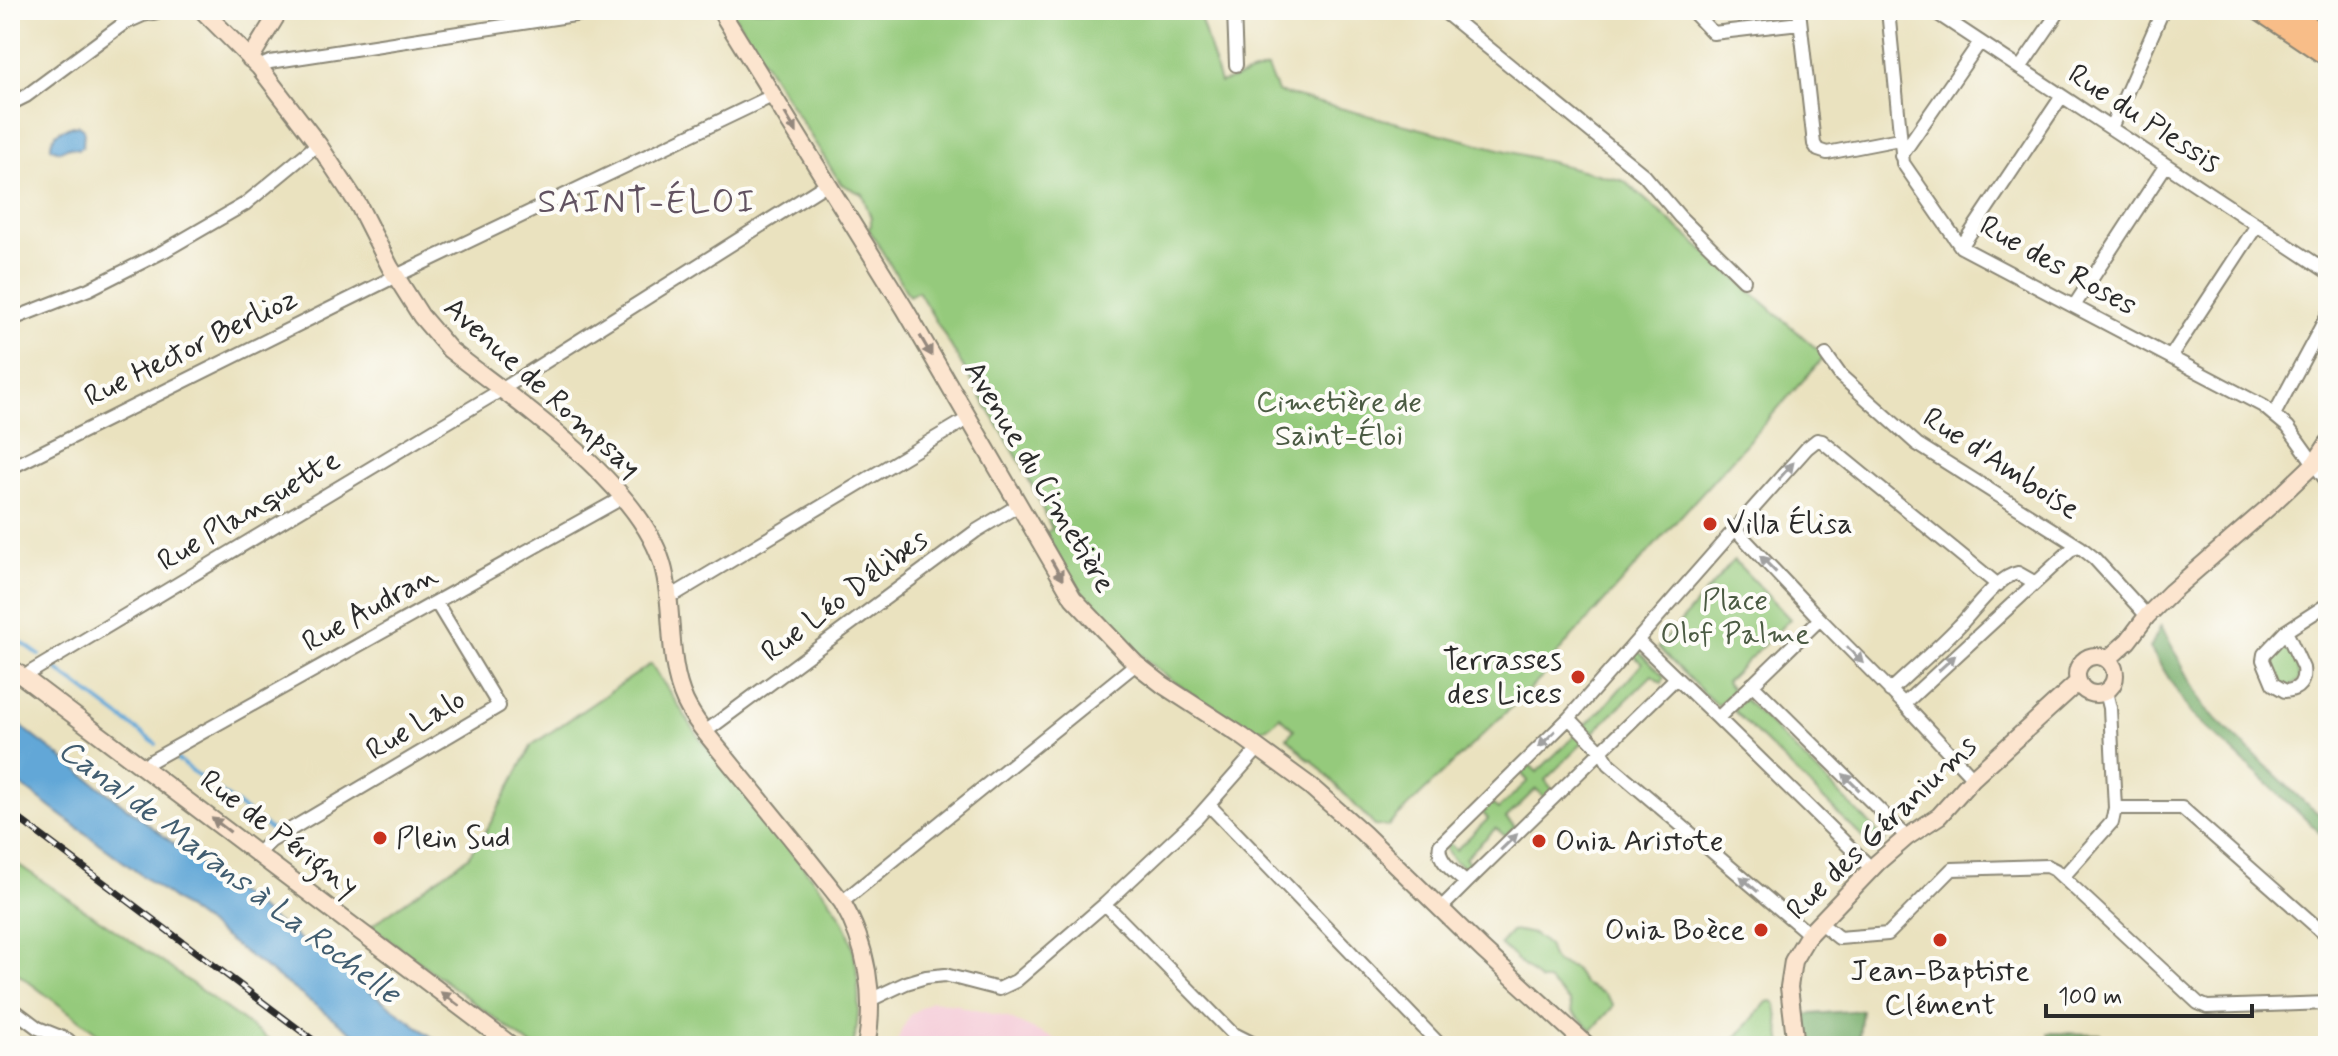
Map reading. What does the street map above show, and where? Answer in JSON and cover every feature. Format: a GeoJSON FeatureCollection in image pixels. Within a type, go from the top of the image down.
{"type":"FeatureCollection","features":[{"type":"Feature","properties":{"kind":"main road"},"geometry":{"type":"LineString","coordinates":[[2258,10],[2328,57]]}},
{"type":"Feature","properties":{"kind":"main road"},"geometry":{"type":"LineString","coordinates":[[2286,10],[2328,38]]}},
{"type":"Feature","properties":{"kind":"street"},"geometry":{"type":"LineString","coordinates":[[10,104],[26,96],[123,24],[143,15],[169,10]]}},
{"type":"Feature","properties":{"kind":"street","name":"Avenue de Rompsay"},"geometry":{"type":"LineString","coordinates":[[202,10],[255,63],[318,144],[359,206],[396,276],[436,337],[577,450],[622,498],[652,539],[669,594],[678,681],[684,699],[705,732],[842,902],[855,924],[866,961],[870,1000],[866,1046]]}},
{"type":"Feature","properties":{"kind":"street"},"geometry":{"type":"LineString","coordinates":[[280,10],[255,63],[607,10]]}},
{"type":"Feature","properties":{"kind":"street","name":"Avenue du Cimetière"},"geometry":{"type":"LineString","coordinates":[[720,10],[828,183],[1073,598],[1136,664],[1310,786],[1588,1046]]}},
{"type":"Feature","properties":{"kind":"street"},"geometry":{"type":"LineString","coordinates":[[1234,10],[1236,65]]}},
{"type":"Feature","properties":{"kind":"street"},"geometry":{"type":"LineString","coordinates":[[1442,10],[1644,175],[1680,217],[1744,280]]}},
{"type":"Feature","properties":{"kind":"street"},"geometry":{"type":"LineString","coordinates":[[1694,10],[1713,33],[1799,16],[1814,144],[1818,150],[1827,153],[1899,139]]}},
{"type":"Feature","properties":{"kind":"street","name":"Rue des Roses"},"geometry":{"type":"LineString","coordinates":[[1888,10],[1901,156],[1907,171],[1961,247],[2275,413],[2328,483]]}},
{"type":"Feature","properties":{"kind":"street"},"geometry":{"type":"LineString","coordinates":[[2020,68],[2060,10]]}},
{"type":"Feature","properties":{"kind":"street"},"geometry":{"type":"LineString","coordinates":[[2111,128],[2163,10]]}},
{"type":"Feature","properties":{"kind":"street","name":"Rue du Plessis"},"geometry":{"type":"LineString","coordinates":[[1939,12],[2328,272]]}},
{"type":"Feature","properties":{"kind":"street"},"geometry":{"type":"LineString","coordinates":[[1901,156],[1980,42]]}},
{"type":"Feature","properties":{"kind":"street","name":"Rue Hector Berlioz"},"geometry":{"type":"LineString","coordinates":[[10,468],[396,276],[774,95]]}},
{"type":"Feature","properties":{"kind":"street"},"geometry":{"type":"LineString","coordinates":[[1961,247],[2062,96]]}},
{"type":"Feature","properties":{"kind":"street"},"geometry":{"type":"LineString","coordinates":[[10,320],[89,289],[164,251],[245,204],[318,144]]}},
{"type":"Feature","properties":{"kind":"street"},"geometry":{"type":"LineString","coordinates":[[2074,306],[2166,165]]}},
{"type":"Feature","properties":{"kind":"street","name":"Rue Planquette"},"geometry":{"type":"LineString","coordinates":[[24,678],[501,390],[828,183]]}},
{"type":"Feature","properties":{"kind":"street"},"geometry":{"type":"LineString","coordinates":[[2171,356],[2257,225]]}},
{"type":"Feature","properties":{"kind":"street"},"geometry":{"type":"LineString","coordinates":[[2275,413],[2328,314]]}},
{"type":"Feature","properties":{"kind":"street","name":"Rue d'Amboise"},"geometry":{"type":"LineString","coordinates":[[1826,355],[1841,376],[1917,444],[2080,547],[2147,616]]}},
{"type":"Feature","properties":{"kind":"street"},"geometry":{"type":"LineString","coordinates":[[669,594],[677,593],[969,418]]}},
{"type":"Feature","properties":{"kind":"street"},"geometry":{"type":"LineString","coordinates":[[1466,883],[1441,858],[1438,852],[1440,845],[1569,718],[1817,440],[1998,585]]}},
{"type":"Feature","properties":{"kind":"street"},"geometry":{"type":"LineString","coordinates":[[2108,659],[2171,592],[2315,463],[2328,443]]}},
{"type":"Feature","properties":{"kind":"street","name":"Rue Audran"},"geometry":{"type":"LineString","coordinates":[[145,768],[151,761],[622,498]]}},
{"type":"Feature","properties":{"kind":"street","name":"Rue Léo Délibes"},"geometry":{"type":"LineString","coordinates":[[705,732],[976,531],[1019,505]]}},
{"type":"Feature","properties":{"kind":"street"},"geometry":{"type":"LineString","coordinates":[[1735,529],[1973,778]]}},
{"type":"Feature","properties":{"kind":"street"},"geometry":{"type":"LineString","coordinates":[[1904,704],[2034,582],[2072,549],[2080,547]]}},
{"type":"Feature","properties":{"kind":"street"},"geometry":{"type":"LineString","coordinates":[[1890,691],[1960,626],[1972,609],[2007,576],[2018,573],[2034,582]]}},
{"type":"Feature","properties":{"kind":"street","name":"Rue Lalo"},"geometry":{"type":"LineString","coordinates":[[258,853],[271,841],[499,706],[436,602]]}},
{"type":"Feature","properties":{"kind":"street"},"geometry":{"type":"LineString","coordinates":[[2286,631],[2304,680],[2298,687],[2285,691],[2273,684],[2263,660],[2264,654],[2286,631],[2328,604]]}},
{"type":"Feature","properties":{"kind":"street"},"geometry":{"type":"LineString","coordinates":[[1718,718],[1820,619]]}},
{"type":"Feature","properties":{"kind":"street"},"geometry":{"type":"LineString","coordinates":[[1638,641],[1872,869]]}},
{"type":"Feature","properties":{"kind":"street"},"geometry":{"type":"LineString","coordinates":[[2096,655],[2108,659],[2116,676],[2111,688],[2106,692],[2087,692],[2078,682],[2077,670],[2084,659],[2096,655]]}},
{"type":"Feature","properties":{"kind":"street"},"geometry":{"type":"LineString","coordinates":[[842,902],[1136,664]]}},
{"type":"Feature","properties":{"kind":"street","name":"Rue de Périgny"},"geometry":{"type":"LineString","coordinates":[[10,667],[512,1046]]}},
{"type":"Feature","properties":{"kind":"street"},"geometry":{"type":"LineString","coordinates":[[1441,908],[1676,678]]}},
{"type":"Feature","properties":{"kind":"street","name":"Rue des Géraniums"},"geometry":{"type":"LineString","coordinates":[[1796,1046],[1789,987],[1793,961],[1814,928],[1872,869],[1907,837],[1939,816],[1973,778],[2078,682]]}},
{"type":"Feature","properties":{"kind":"street"},"geometry":{"type":"LineString","coordinates":[[1752,684],[1907,837]]}},
{"type":"Feature","properties":{"kind":"street"},"geometry":{"type":"LineString","coordinates":[[2063,877],[2112,822],[2115,808],[2110,708],[2106,692]]}},
{"type":"Feature","properties":{"kind":"street"},"geometry":{"type":"LineString","coordinates":[[1569,718],[1602,752],[1609,764],[1814,928],[1839,938],[1888,934],[1952,869],[2047,866],[2063,877],[2198,1003],[2207,1007],[2328,1003]]}},
{"type":"Feature","properties":{"kind":"street"},"geometry":{"type":"LineString","coordinates":[[870,1000],[926,977],[945,975],[999,989],[1016,981],[1105,904],[1209,805],[1258,749]]}},
{"type":"Feature","properties":{"kind":"street"},"geometry":{"type":"LineString","coordinates":[[1209,805],[1441,1046]]}},
{"type":"Feature","properties":{"kind":"street"},"geometry":{"type":"LineString","coordinates":[[2115,808],[2182,808],[2328,937]]}},
{"type":"Feature","properties":{"kind":"street"},"geometry":{"type":"LineString","coordinates":[[1105,904],[1232,1033],[1258,1046]]}},
{"type":"Feature","properties":{"kind":"street"},"geometry":{"type":"LineString","coordinates":[[10,1007],[38,1028],[68,1040],[74,1046]]}},
{"type":"Feature","properties":{"kind":"shaded area"},"geometry":{"type":"Polygon","coordinates":[[[931,1001],[957,1004],[1006,1017],[1070,1046],[895,1046],[911,1014],[931,1001]]]}},
{"type":"Feature","properties":{"kind":"green space","name":"Cimetière de Saint-Éloi"},"geometry":{"type":"Polygon","coordinates":[[[731,10],[1198,10],[1220,83],[1267,68],[1277,92],[1624,181],[1825,356],[1555,656],[1559,661],[1388,826],[1375,826],[1287,737],[1294,730],[1280,716],[1261,729],[1237,723],[1141,656],[1092,607],[1045,533],[1052,529],[1023,467],[918,291],[909,296],[868,228],[871,218],[862,194],[841,184],[731,10]]]}},
{"type":"Feature","properties":{"kind":"green space","name":"Place Olof Palme"},"geometry":{"type":"Polygon","coordinates":[[[1734,560],[1790,619],[1726,682],[1733,691],[1717,706],[1658,648],[1734,560]]]}},
{"type":"Feature","properties":{"kind":"green space"},"geometry":{"type":"Polygon","coordinates":[[[2161,626],[2205,708],[2328,821],[2328,840],[2190,712],[2150,648],[2161,626]]]}},
{"type":"Feature","properties":{"kind":"green space"},"geometry":{"type":"Polygon","coordinates":[[[2278,646],[2292,654],[2298,669],[2300,680],[2288,687],[2277,681],[2269,660],[2269,654],[2278,646]]]}},
{"type":"Feature","properties":{"kind":"green space"},"geometry":{"type":"Polygon","coordinates":[[[1639,652],[1664,676],[1662,683],[1652,675],[1545,780],[1553,790],[1545,798],[1536,789],[1506,818],[1515,827],[1505,836],[1496,828],[1465,858],[1473,868],[1470,871],[1458,863],[1444,845],[1448,842],[1456,850],[1488,819],[1482,812],[1491,803],[1498,809],[1528,781],[1521,773],[1530,765],[1537,772],[1604,707],[1642,664],[1633,654],[1639,652]]]}},
{"type":"Feature","properties":{"kind":"green space"},"geometry":{"type":"Polygon","coordinates":[[[651,664],[701,740],[827,896],[842,919],[853,951],[858,983],[858,1017],[853,1046],[532,1046],[371,926],[468,857],[489,826],[532,745],[651,664]]]}},
{"type":"Feature","properties":{"kind":"green space"},"geometry":{"type":"Polygon","coordinates":[[[1744,699],[1886,840],[1875,850],[1733,710],[1744,699]]]}},
{"type":"Feature","properties":{"kind":"green space"},"geometry":{"type":"Polygon","coordinates":[[[10,859],[165,964],[277,1046],[106,1046],[108,1041],[10,968],[10,859]]]}},
{"type":"Feature","properties":{"kind":"green space"},"geometry":{"type":"Polygon","coordinates":[[[1511,932],[1533,934],[1543,941],[1556,962],[1575,969],[1584,984],[1605,994],[1613,1004],[1592,1030],[1572,1012],[1570,1002],[1548,981],[1540,981],[1500,944],[1511,932]]]}},
{"type":"Feature","properties":{"kind":"green space"},"geometry":{"type":"Polygon","coordinates":[[[1767,1002],[1776,1004],[1782,1046],[1729,1046],[1767,1002]]]}},
{"type":"Feature","properties":{"kind":"green space"},"geometry":{"type":"Polygon","coordinates":[[[1862,1010],[1858,1046],[1804,1046],[1801,1015],[1862,1010]]]}},
{"type":"Feature","properties":{"kind":"green space"},"geometry":{"type":"Polygon","coordinates":[[[2048,1033],[2100,1034],[2112,1046],[2051,1046],[2048,1033]]]}},
{"type":"Feature","properties":{"kind":"water"},"geometry":{"type":"Polygon","coordinates":[[[78,125],[84,129],[83,146],[60,151],[51,148],[55,134],[78,125]]]}},
{"type":"Feature","properties":{"kind":"water"},"geometry":{"type":"Polygon","coordinates":[[[10,718],[444,1046],[370,1046],[10,777],[10,718]]]}},
{"type":"Feature","properties":{"kind":"waterway"},"geometry":{"type":"LineString","coordinates":[[10,634],[39,655]]}},
{"type":"Feature","properties":{"kind":"waterway"},"geometry":{"type":"LineString","coordinates":[[55,668],[156,744]]}},
{"type":"Feature","properties":{"kind":"waterway"},"geometry":{"type":"LineString","coordinates":[[174,757],[271,830]]}},
{"type":"Feature","properties":{"kind":"waterway"},"geometry":{"type":"LineString","coordinates":[[289,844],[317,865]]}},
{"type":"Feature","properties":{"kind":"railway"},"geometry":{"type":"LineString","coordinates":[[10,812],[321,1046]]}},
{"type":"Feature","properties":{"kind":"place","name":"Villa Élisa"},"geometry":{"type":"Point","coordinates":[1710,524]}},
{"type":"Feature","properties":{"kind":"place","name":"Terrasses des Lices"},"geometry":{"type":"Point","coordinates":[1578,677]}},
{"type":"Feature","properties":{"kind":"place","name":"Plein Sud"},"geometry":{"type":"Point","coordinates":[380,838]}},
{"type":"Feature","properties":{"kind":"place","name":"Onia Aristote"},"geometry":{"type":"Point","coordinates":[1539,841]}},
{"type":"Feature","properties":{"kind":"place","name":"Onia Boèce"},"geometry":{"type":"Point","coordinates":[1761,930]}},
{"type":"Feature","properties":{"kind":"place","name":"Jean-Baptiste Clément"},"geometry":{"type":"Point","coordinates":[1940,940]}},
{"type":"Feature","properties":{"kind":"district","name":"SAINT-ÉLOI"},"geometry":{"type":"Point","coordinates":[647,202]}},
{"type":"Feature","properties":{"kind":"water label","name":"Canal de Marans à La Rochelle"},"geometry":{"type":"Point","coordinates":[229,872]}}]}
